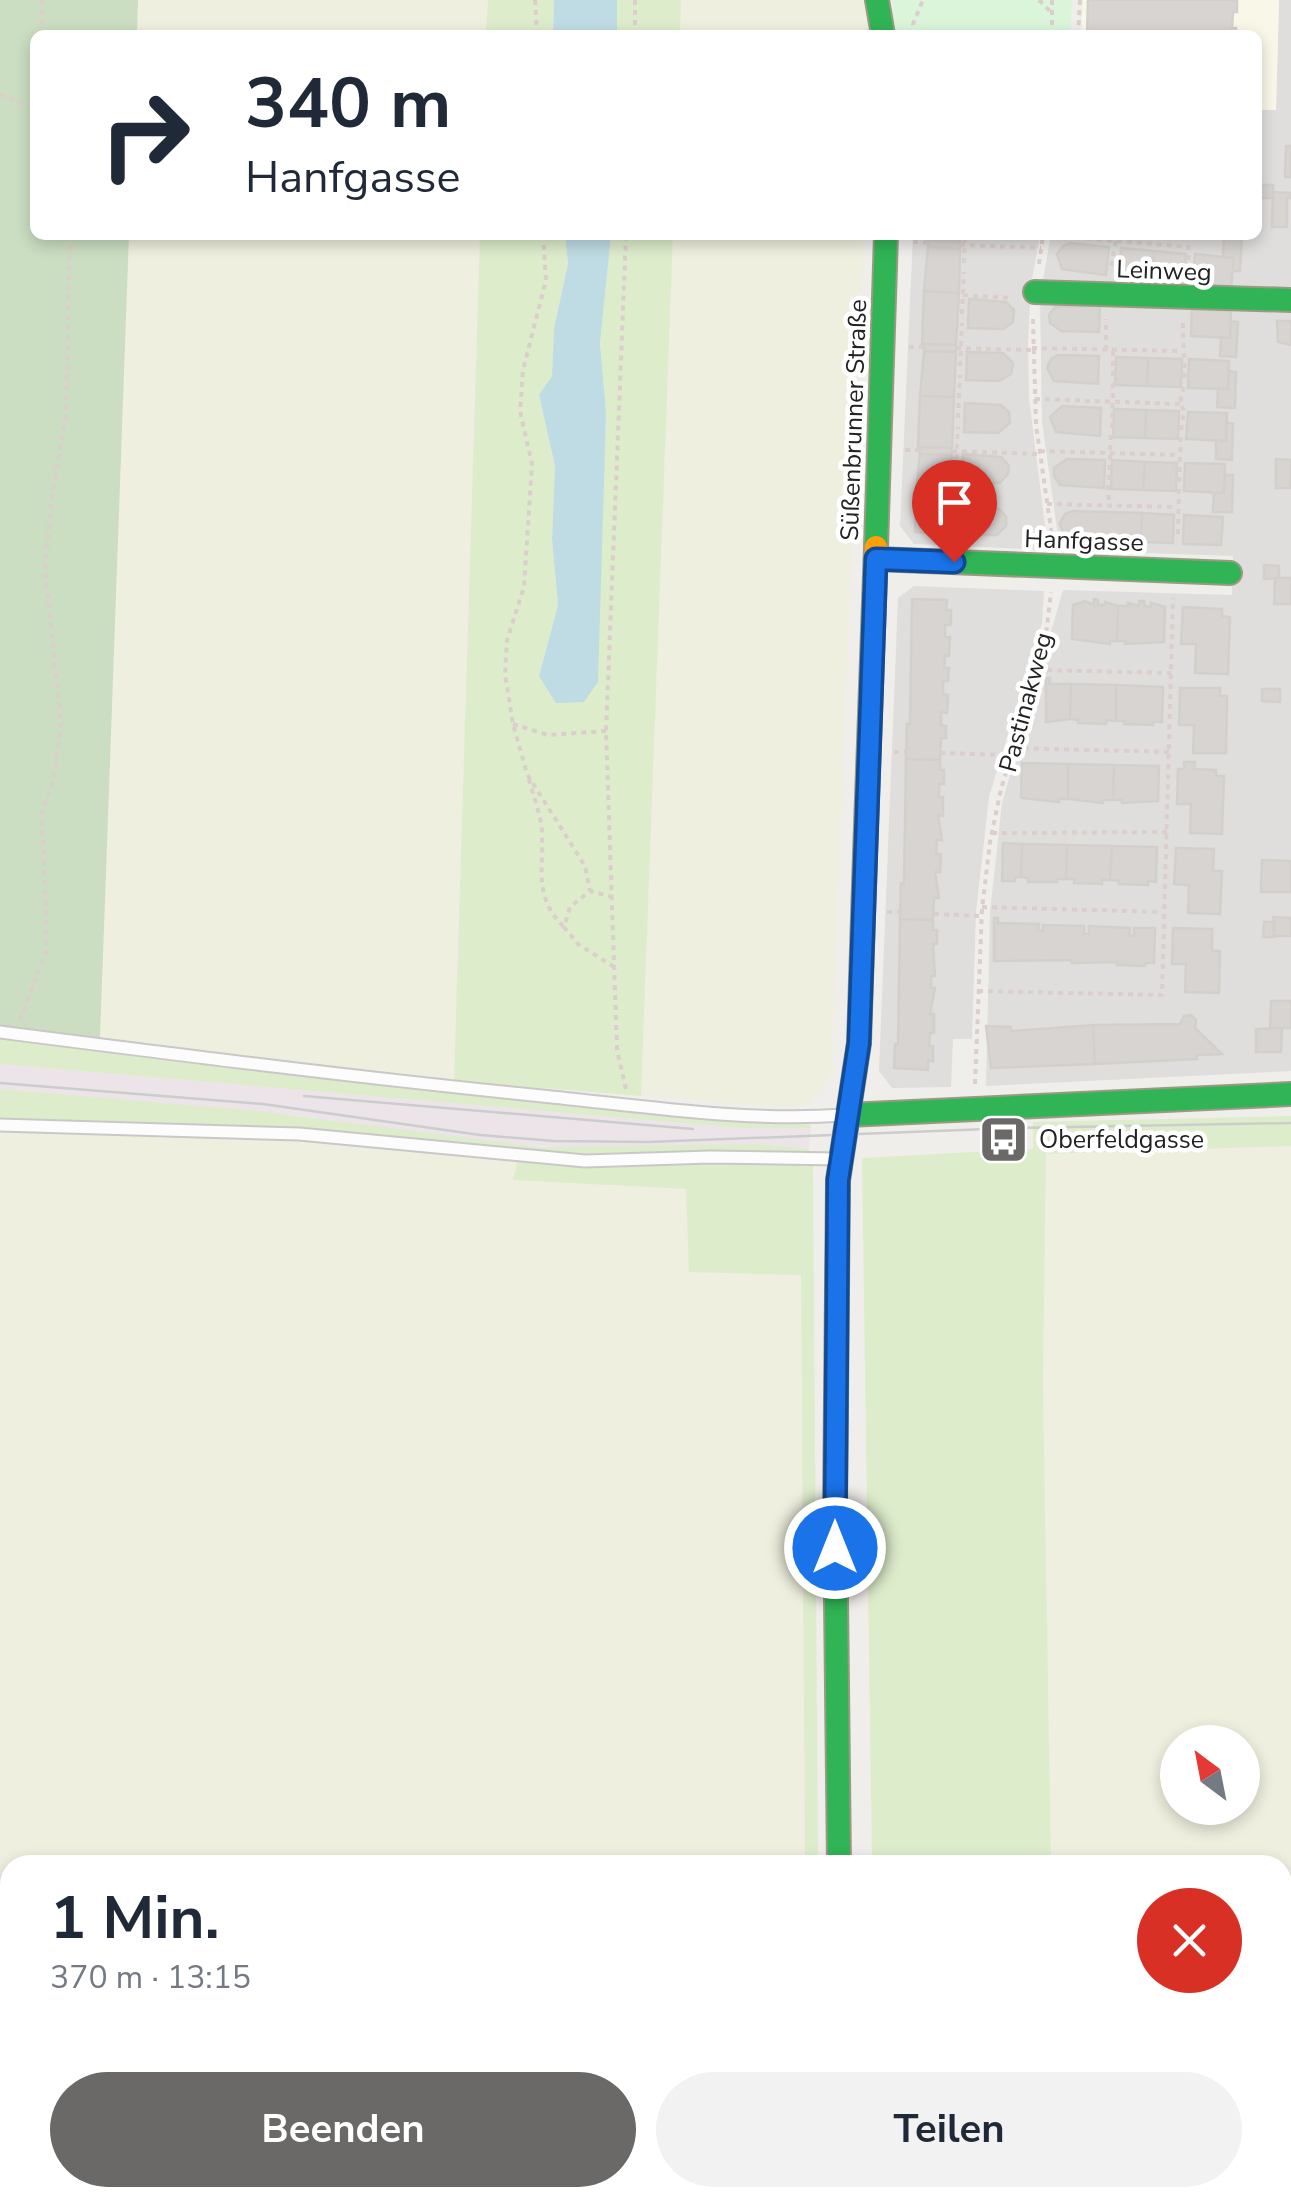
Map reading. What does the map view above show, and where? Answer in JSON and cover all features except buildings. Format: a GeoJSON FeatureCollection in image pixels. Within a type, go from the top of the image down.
{"type":"FeatureCollection","features":[{"type":"Feature","properties":{"kind":"street"},"geometry":{"type":"LineString","coordinates":[[878,0],[882,30]]}},
{"type":"Feature","properties":{"kind":"street","name":"Süßenbrunner Straße"},"geometry":{"type":"LineString","coordinates":[[839,1855],[835,1490],[840,1158],[859,1043],[876,559],[897,240]]}},
{"type":"Feature","properties":{"kind":"street","name":"Leinweg"},"geometry":{"type":"LineString","coordinates":[[1035,296],[1291,300]]}},
{"type":"Feature","properties":{"kind":"street","name":"Hanfgasse"},"geometry":{"type":"LineString","coordinates":[[876,559],[1230,574]]}},
{"type":"Feature","properties":{"kind":"street"},"geometry":{"type":"LineString","coordinates":[[848,1115],[1291,1094]]}},
{"type":"Feature","properties":{"kind":"lane"},"geometry":{"type":"LineString","coordinates":[[7,1032],[346,1077],[741,1115],[848,1115]]}},
{"type":"Feature","properties":{"kind":"lane"},"geometry":{"type":"LineString","coordinates":[[0,1125],[299,1134],[585,1162],[710,1157],[840,1158]]}},
{"type":"Feature","properties":{"kind":"path"},"geometry":{"type":"LineString","coordinates":[[41,0],[43,30]]}},
{"type":"Feature","properties":{"kind":"path"},"geometry":{"type":"LineString","coordinates":[[535,0],[537,30]]}},
{"type":"Feature","properties":{"kind":"path"},"geometry":{"type":"LineString","coordinates":[[635,0],[635,30]]}},
{"type":"Feature","properties":{"kind":"path"},"geometry":{"type":"LineString","coordinates":[[913,30],[923,0]]}},
{"type":"Feature","properties":{"kind":"path"},"geometry":{"type":"LineString","coordinates":[[1039,0],[1052,12]]}},
{"type":"Feature","properties":{"kind":"path"},"geometry":{"type":"LineString","coordinates":[[1052,0],[1052,30]]}},
{"type":"Feature","properties":{"kind":"path"},"geometry":{"type":"LineString","coordinates":[[1078,30],[1080,0]]}},
{"type":"Feature","properties":{"kind":"path"},"geometry":{"type":"LineString","coordinates":[[0,94],[30,105]]}},
{"type":"Feature","properties":{"kind":"path"},"geometry":{"type":"LineString","coordinates":[[7,1032],[47,950],[42,810],[54,779],[61,724],[46,569],[51,503],[66,414],[70,240]]}},
{"type":"Feature","properties":{"kind":"path"},"geometry":{"type":"LineString","coordinates":[[543,240],[546,280],[524,370],[520,411],[532,464],[524,587],[507,640],[504,674],[513,724],[542,830],[540,882],[548,912],[578,944],[614,967]]}},
{"type":"Feature","properties":{"kind":"path"},"geometry":{"type":"LineString","coordinates":[[626,240],[606,731],[617,1050],[630,1105]]}},
{"type":"Feature","properties":{"kind":"path"},"geometry":{"type":"LineString","coordinates":[[905,240],[928,243]]}},
{"type":"Feature","properties":{"kind":"path"},"geometry":{"type":"LineString","coordinates":[[964,240],[964,262]]}},
{"type":"Feature","properties":{"kind":"path","name":"Pastinakweg"},"geometry":{"type":"LineString","coordinates":[[973,1108],[982,906],[992,832],[1045,644],[1054,566],[1034,399],[1032,349],[1043,240]]}},
{"type":"Feature","properties":{"kind":"path"},"geometry":{"type":"LineString","coordinates":[[1111,266],[1116,240]]}},
{"type":"Feature","properties":{"kind":"path"},"geometry":{"type":"LineString","coordinates":[[1132,240],[1189,247]]}},
{"type":"Feature","properties":{"kind":"path"},"geometry":{"type":"LineString","coordinates":[[1188,273],[1189,240]]}},
{"type":"Feature","properties":{"kind":"path"},"geometry":{"type":"LineString","coordinates":[[962,245],[1041,248]]}},
{"type":"Feature","properties":{"kind":"path"},"geometry":{"type":"LineString","coordinates":[[962,314],[964,272]]}},
{"type":"Feature","properties":{"kind":"path"},"geometry":{"type":"LineString","coordinates":[[962,295],[1035,296]]}},
{"type":"Feature","properties":{"kind":"path"},"geometry":{"type":"LineString","coordinates":[[1178,534],[1185,298]]}},
{"type":"Feature","properties":{"kind":"path"},"geometry":{"type":"LineString","coordinates":[[960,366],[962,323]]}},
{"type":"Feature","properties":{"kind":"path"},"geometry":{"type":"LineString","coordinates":[[905,346],[924,347]]}},
{"type":"Feature","properties":{"kind":"path"},"geometry":{"type":"LineString","coordinates":[[958,348],[1181,351]]}},
{"type":"Feature","properties":{"kind":"path"},"geometry":{"type":"LineString","coordinates":[[1109,505],[1113,350]]}},
{"type":"Feature","properties":{"kind":"path"},"geometry":{"type":"LineString","coordinates":[[958,418],[960,375]]}},
{"type":"Feature","properties":{"kind":"path"},"geometry":{"type":"LineString","coordinates":[[1034,399],[1180,404]]}},
{"type":"Feature","properties":{"kind":"path"},"geometry":{"type":"LineString","coordinates":[[956,469],[958,427]]}},
{"type":"Feature","properties":{"kind":"path"},"geometry":{"type":"LineString","coordinates":[[900,449],[920,450]]}},
{"type":"Feature","properties":{"kind":"path"},"geometry":{"type":"LineString","coordinates":[[955,451],[1178,455]]}},
{"type":"Feature","properties":{"kind":"path"},"geometry":{"type":"LineString","coordinates":[[954,521],[956,479]]}},
{"type":"Feature","properties":{"kind":"path"},"geometry":{"type":"LineString","coordinates":[[1047,504],[1177,508]]}},
{"type":"Feature","properties":{"kind":"path"},"geometry":{"type":"LineString","coordinates":[[978,991],[1162,994],[1173,592]]}},
{"type":"Feature","properties":{"kind":"path"},"geometry":{"type":"LineString","coordinates":[[1037,670],[1171,672]]}},
{"type":"Feature","properties":{"kind":"path"},"geometry":{"type":"LineString","coordinates":[[513,724],[548,735],[606,731]]}},
{"type":"Feature","properties":{"kind":"path"},"geometry":{"type":"LineString","coordinates":[[1014,748],[1169,752]]}},
{"type":"Feature","properties":{"kind":"path"},"geometry":{"type":"LineString","coordinates":[[890,752],[906,752]]}},
{"type":"Feature","properties":{"kind":"path"},"geometry":{"type":"LineString","coordinates":[[940,753],[1011,756]]}},
{"type":"Feature","properties":{"kind":"path"},"geometry":{"type":"LineString","coordinates":[[528,774],[585,866],[590,890]]}},
{"type":"Feature","properties":{"kind":"path"},"geometry":{"type":"LineString","coordinates":[[992,832],[1166,832]]}},
{"type":"Feature","properties":{"kind":"path"},"geometry":{"type":"LineString","coordinates":[[590,890],[613,897]]}},
{"type":"Feature","properties":{"kind":"path"},"geometry":{"type":"LineString","coordinates":[[564,928],[570,907],[590,890]]}},
{"type":"Feature","properties":{"kind":"path"},"geometry":{"type":"LineString","coordinates":[[982,906],[1164,912]]}},
{"type":"Feature","properties":{"kind":"path"},"geometry":{"type":"LineString","coordinates":[[934,914],[982,916]]}},
{"type":"Feature","properties":{"kind":"shaded area"},"geometry":{"type":"Polygon","coordinates":[[[1083,0],[1279,0],[1276,110],[1262,110],[1262,30],[1081,30],[1083,0]]]}},
{"type":"Feature","properties":{"kind":"shaded area"},"geometry":{"type":"Polygon","coordinates":[[[1279,0],[1291,0],[1291,289],[1043,279],[1050,240],[1262,240],[1262,110],[1276,110],[1279,0]]]}},
{"type":"Feature","properties":{"kind":"shaded area"},"geometry":{"type":"Polygon","coordinates":[[[913,240],[1039,240],[1031,285],[1029,398],[1048,550],[914,544],[900,526],[913,240]]]}},
{"type":"Feature","properties":{"kind":"shaded area"},"geometry":{"type":"Polygon","coordinates":[[[1040,299],[1291,306],[1291,1071],[986,1086],[990,912],[1002,803],[1063,590],[1232,595],[1233,556],[1060,550],[1042,422],[1040,299]]]}},
{"type":"Feature","properties":{"kind":"shaded area"},"geometry":{"type":"Polygon","coordinates":[[[914,586],[1044,591],[1042,623],[989,797],[976,912],[972,1039],[953,1039],[951,1087],[892,1088],[879,1071],[898,598],[914,586]]]}},
{"type":"Feature","properties":{"kind":"shaded area"},"geometry":{"type":"Polygon","coordinates":[[[0,1064],[741,1128],[811,1128],[809,1149],[760,1144],[608,1149],[498,1144],[301,1116],[0,1089],[0,1064]]]}},
{"type":"Feature","properties":{"kind":"green space"},"geometry":{"type":"Polygon","coordinates":[[[0,0],[138,0],[137,30],[30,30],[30,240],[129,240],[100,1039],[0,1028],[0,0]]]}},
{"type":"Feature","properties":{"kind":"green space"},"geometry":{"type":"Polygon","coordinates":[[[138,0],[488,0],[486,30],[137,30],[138,0]]]}},
{"type":"Feature","properties":{"kind":"green space"},"geometry":{"type":"Polygon","coordinates":[[[488,0],[554,0],[553,30],[486,30],[488,0]]]}},
{"type":"Feature","properties":{"kind":"green space"},"geometry":{"type":"Polygon","coordinates":[[[617,0],[681,0],[680,30],[617,30],[617,0]]]}},
{"type":"Feature","properties":{"kind":"green space"},"geometry":{"type":"Polygon","coordinates":[[[681,0],[873,0],[872,30],[680,30],[681,0]]]}},
{"type":"Feature","properties":{"kind":"green space"},"geometry":{"type":"Polygon","coordinates":[[[893,0],[1072,0],[1070,30],[892,30],[893,0]]]}},
{"type":"Feature","properties":{"kind":"green space"},"geometry":{"type":"Polygon","coordinates":[[[129,240],[480,240],[454,1081],[100,1039],[129,240]]]}},
{"type":"Feature","properties":{"kind":"green space"},"geometry":{"type":"Polygon","coordinates":[[[480,240],[566,240],[568,264],[554,328],[552,376],[539,396],[555,466],[552,539],[558,605],[539,675],[600,576],[606,413],[600,343],[610,240],[673,240],[641,1096],[454,1081],[480,240]]]}},
{"type":"Feature","properties":{"kind":"green space"},"geometry":{"type":"Polygon","coordinates":[[[673,240],[864,240],[831,1074],[810,1104],[794,1108],[641,1096],[673,240]]]}},
{"type":"Feature","properties":{"kind":"green space"},"geometry":{"type":"Polygon","coordinates":[[[0,1039],[422,1091],[761,1122],[809,1122],[811,1128],[741,1128],[0,1064],[0,1039]]]}},
{"type":"Feature","properties":{"kind":"green space"},"geometry":{"type":"Polygon","coordinates":[[[0,1089],[258,1111],[540,1147],[760,1144],[809,1149],[808,1154],[765,1151],[564,1155],[259,1126],[0,1120],[0,1089]]]}},
{"type":"Feature","properties":{"kind":"green space"},"geometry":{"type":"Polygon","coordinates":[[[1291,1116],[1291,1146],[1046,1154],[1043,1385],[1051,1855],[872,1855],[862,1158],[1033,1149],[1033,1122],[1291,1116]]]}},
{"type":"Feature","properties":{"kind":"green space"},"geometry":{"type":"Polygon","coordinates":[[[0,1131],[290,1138],[517,1162],[514,1180],[686,1189],[801,1275],[805,1855],[0,1855],[0,1131]]]}},
{"type":"Feature","properties":{"kind":"green space"},"geometry":{"type":"Polygon","coordinates":[[[1291,1146],[1291,1855],[1051,1855],[1043,1385],[1046,1153],[1291,1146]]]}},
{"type":"Feature","properties":{"kind":"green space"},"geometry":{"type":"Polygon","coordinates":[[[740,1161],[813,1165],[818,1855],[805,1855],[801,1275],[689,1272],[686,1189],[513,1180],[517,1162],[740,1161]]]}},
{"type":"Feature","properties":{"kind":"water"},"geometry":{"type":"Polygon","coordinates":[[[554,0],[617,0],[617,30],[553,30],[554,0]]]}},
{"type":"Feature","properties":{"kind":"water"},"geometry":{"type":"Polygon","coordinates":[[[566,240],[610,240],[600,343],[606,413],[598,682],[584,702],[556,703],[539,676],[558,605],[552,539],[555,466],[539,395],[552,376],[554,328],[568,264],[566,240]]]}},
{"type":"Feature","properties":{"kind":"tram line"},"geometry":{"type":"LineString","coordinates":[[0,1083],[263,1104],[480,1135],[554,1141],[648,1142],[1013,1128],[1291,1123]]}},
{"type":"Feature","properties":{"kind":"tram line"},"geometry":{"type":"LineString","coordinates":[[304,1096],[693,1129]]}},
{"type":"Feature","properties":{"kind":"traffic: fast"},"geometry":{"type":"LineString","coordinates":[[877,0],[882,30]]}},
{"type":"Feature","properties":{"kind":"traffic: fast"},"geometry":{"type":"LineString","coordinates":[[876,547],[886,240]]}},
{"type":"Feature","properties":{"kind":"traffic: fast"},"geometry":{"type":"LineString","coordinates":[[1035,292],[1291,300]]}},
{"type":"Feature","properties":{"kind":"traffic: fast"},"geometry":{"type":"LineString","coordinates":[[876,559],[1230,573]]}},
{"type":"Feature","properties":{"kind":"traffic: fast"},"geometry":{"type":"LineString","coordinates":[[839,1855],[835,1509],[838,1180],[859,1043],[865,854]]}},
{"type":"Feature","properties":{"kind":"traffic: fast"},"geometry":{"type":"LineString","coordinates":[[848,1115],[1291,1094]]}},
{"type":"Feature","properties":{"kind":"traffic: slow"},"geometry":{"type":"LineString","coordinates":[[865,854],[876,547]]}},
{"type":"Feature","properties":{"kind":"place","name":"Oberfeldgasse"},"geometry":{"type":"Point","coordinates":[1004,1139]}},
{"type":"Feature","properties":{"kind":"route"},"geometry":{"type":"LineString","coordinates":[[835,1548],[838,1180],[859,1043],[876,559],[954,562]]}}]}
